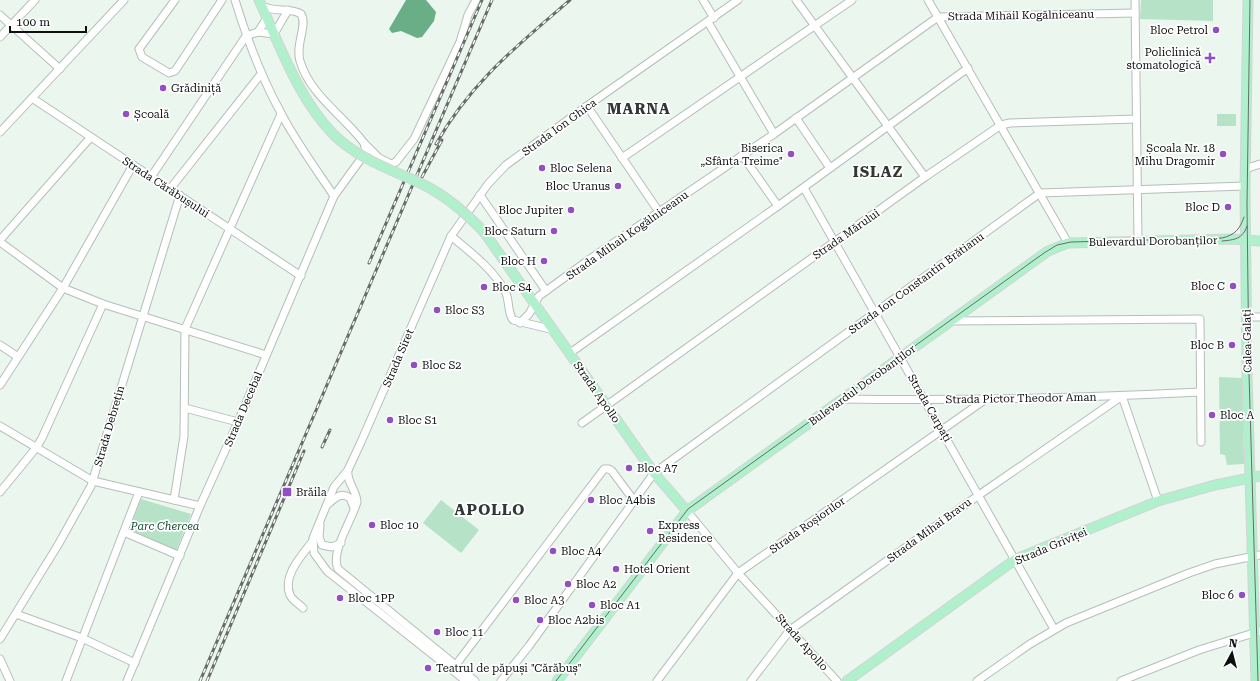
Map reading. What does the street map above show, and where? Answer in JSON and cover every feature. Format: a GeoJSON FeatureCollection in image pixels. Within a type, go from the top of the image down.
{"type":"FeatureCollection","features":[{"type":"Feature","properties":{"kind":"main road","name":"Calea Galați"},"geometry":{"type":"LineString","coordinates":[[1248,0],[1245,186],[1247,317],[1255,477],[1257,632],[1256,681]]}},
{"type":"Feature","properties":{"kind":"main road","name":"Strada Apollo"},"geometry":{"type":"LineString","coordinates":[[261,3],[274,34],[308,102],[320,120],[334,135],[363,157],[424,185],[452,201],[484,232],[654,474],[687,511]]}},
{"type":"Feature","properties":{"kind":"main road","name":"Bulevardul Dorobanților"},"geometry":{"type":"LineString","coordinates":[[1246,239],[1260,235]]}},
{"type":"Feature","properties":{"kind":"main road","name":"Bulevardul Dorobanților"},"geometry":{"type":"LineString","coordinates":[[557,681],[687,511],[1048,251],[1068,243],[1246,239],[1260,241]]}},
{"type":"Feature","properties":{"kind":"main road","name":"Strada Griviței"},"geometry":{"type":"LineString","coordinates":[[847,681],[1016,560],[1158,501],[1215,485],[1255,477]]}},
{"type":"Feature","properties":{"kind":"street"},"geometry":{"type":"LineString","coordinates":[[0,37],[35,0]]}},
{"type":"Feature","properties":{"kind":"street"},"geometry":{"type":"LineString","coordinates":[[0,132],[124,0]]}},
{"type":"Feature","properties":{"kind":"street"},"geometry":{"type":"LineString","coordinates":[[175,0],[139,49],[142,57],[166,72],[172,73],[175,71],[222,0]]}},
{"type":"Feature","properties":{"kind":"street"},"geometry":{"type":"LineString","coordinates":[[235,0],[246,36],[261,74],[281,114],[334,196]]}},
{"type":"Feature","properties":{"kind":"street"},"geometry":{"type":"LineString","coordinates":[[261,3],[273,10],[298,12],[303,17],[298,53],[305,74],[323,99],[379,158],[391,164],[396,162],[411,144],[453,57],[468,15],[476,0]]}},
{"type":"Feature","properties":{"kind":"street"},"geometry":{"type":"LineString","coordinates":[[703,0],[711,20],[741,77],[774,134]]}},
{"type":"Feature","properties":{"kind":"street","name":"Strada Ion Ghica"},"geometry":{"type":"LineString","coordinates":[[468,210],[506,165],[586,106],[738,0]]}},
{"type":"Feature","properties":{"kind":"street"},"geometry":{"type":"LineString","coordinates":[[796,0],[925,177]]}},
{"type":"Feature","properties":{"kind":"street"},"geometry":{"type":"LineString","coordinates":[[622,158],[852,0]]}},
{"type":"Feature","properties":{"kind":"street"},"geometry":{"type":"LineString","coordinates":[[928,0],[1068,243]]}},
{"type":"Feature","properties":{"kind":"street"},"geometry":{"type":"LineString","coordinates":[[1135,0],[1138,241]]}},
{"type":"Feature","properties":{"kind":"street"},"geometry":{"type":"LineString","coordinates":[[151,177],[246,36],[258,32],[274,34],[288,10]]}},
{"type":"Feature","properties":{"kind":"street","name":"Strada Mihail Kogălniceanu"},"geometry":{"type":"LineString","coordinates":[[520,323],[529,314],[538,298],[546,291],[774,134],[938,17],[1135,13]]}},
{"type":"Feature","properties":{"kind":"street"},"geometry":{"type":"LineString","coordinates":[[0,15],[60,69]]}},
{"type":"Feature","properties":{"kind":"street"},"geometry":{"type":"LineString","coordinates":[[258,32],[267,18]]}},
{"type":"Feature","properties":{"kind":"street"},"geometry":{"type":"LineString","coordinates":[[570,353],[804,188],[968,68]]}},
{"type":"Feature","properties":{"kind":"street"},"geometry":{"type":"LineString","coordinates":[[170,189],[261,74]]}},
{"type":"Feature","properties":{"kind":"street","name":"Strada Cărăbușului"},"geometry":{"type":"LineString","coordinates":[[32,98],[90,138],[180,195],[301,276]]}},
{"type":"Feature","properties":{"kind":"street"},"geometry":{"type":"LineString","coordinates":[[586,106],[659,212]]}},
{"type":"Feature","properties":{"kind":"street"},"geometry":{"type":"LineString","coordinates":[[174,500],[184,436],[185,329],[231,229],[281,114]]}},
{"type":"Feature","properties":{"kind":"street"},"geometry":{"type":"LineString","coordinates":[[796,118],[830,168]]}},
{"type":"Feature","properties":{"kind":"street","name":"Strada Mărului"},"geometry":{"type":"LineString","coordinates":[[582,423],[925,177],[1001,125],[1010,123],[1136,120]]}},
{"type":"Feature","properties":{"kind":"street"},"geometry":{"type":"LineString","coordinates":[[90,138],[0,241],[63,288],[103,304],[266,355]]}},
{"type":"Feature","properties":{"kind":"street","name":"Strada Decebal"},"geometry":{"type":"LineString","coordinates":[[127,681],[200,506],[238,422],[334,196],[364,157],[366,149],[364,142]]}},
{"type":"Feature","properties":{"kind":"street"},"geometry":{"type":"LineString","coordinates":[[742,155],[778,206]]}},
{"type":"Feature","properties":{"kind":"street"},"geometry":{"type":"LineString","coordinates":[[1246,169],[1260,164]]}},
{"type":"Feature","properties":{"kind":"street"},"geometry":{"type":"LineString","coordinates":[[0,385],[63,288],[133,165]]}},
{"type":"Feature","properties":{"kind":"street"},"geometry":{"type":"LineString","coordinates":[[1040,193],[1245,186]]}},
{"type":"Feature","properties":{"kind":"street","name":"Strada Carpați"},"geometry":{"type":"LineString","coordinates":[[804,188],[926,400],[1054,629]]}},
{"type":"Feature","properties":{"kind":"street","name":"Strada Ion Constantin Brătianu"},"geometry":{"type":"LineString","coordinates":[[501,681],[529,646],[654,474],[875,311],[1040,193]]}},
{"type":"Feature","properties":{"kind":"street","name":"Strada Debrețin"},"geometry":{"type":"LineString","coordinates":[[0,639],[93,480],[142,315],[180,195]]}},
{"type":"Feature","properties":{"kind":"street"},"geometry":{"type":"LineString","coordinates":[[480,195],[546,291]]}},
{"type":"Feature","properties":{"kind":"street","name":"Strada Siret"},"geometry":{"type":"LineString","coordinates":[[303,608],[291,596],[288,584],[294,567],[312,542],[336,483],[348,470],[451,236],[468,210]]}},
{"type":"Feature","properties":{"kind":"street"},"geometry":{"type":"LineString","coordinates":[[451,236],[483,263],[494,275],[507,296],[510,316],[516,322],[554,330]]}},
{"type":"Feature","properties":{"kind":"street"},"geometry":{"type":"LineString","coordinates":[[0,492],[36,448],[52,417],[103,304]]}},
{"type":"Feature","properties":{"kind":"street"},"geometry":{"type":"LineString","coordinates":[[1247,317],[1260,317]]}},
{"type":"Feature","properties":{"kind":"street"},"geometry":{"type":"LineString","coordinates":[[951,321],[1200,319],[1201,442]]}},
{"type":"Feature","properties":{"kind":"street"},"geometry":{"type":"LineString","coordinates":[[0,346],[18,358]]}},
{"type":"Feature","properties":{"kind":"street","name":"Strada Pictor Theodor Aman"},"geometry":{"type":"LineString","coordinates":[[842,399],[986,400],[1200,392]]}},
{"type":"Feature","properties":{"kind":"street"},"geometry":{"type":"LineString","coordinates":[[1122,396],[1158,501]]}},
{"type":"Feature","properties":{"kind":"street","name":"Strada Mihai Bravu"},"geometry":{"type":"LineString","coordinates":[[751,681],[790,630],[979,495],[1122,396]]}},
{"type":"Feature","properties":{"kind":"street","name":"Strada Roșiorilor"},"geometry":{"type":"LineString","coordinates":[[657,681],[738,573],[986,400]]}},
{"type":"Feature","properties":{"kind":"street"},"geometry":{"type":"LineString","coordinates":[[185,408],[238,422]]}},
{"type":"Feature","properties":{"kind":"street"},"geometry":{"type":"LineString","coordinates":[[0,426],[93,480],[200,506]]}},
{"type":"Feature","properties":{"kind":"street"},"geometry":{"type":"LineString","coordinates":[[455,666],[604,469],[609,469],[612,471],[635,502]]}},
{"type":"Feature","properties":{"kind":"street"},"geometry":{"type":"LineString","coordinates":[[348,470],[348,476],[357,500],[335,559],[340,572],[475,681]]}},
{"type":"Feature","properties":{"kind":"street"},"geometry":{"type":"LineString","coordinates":[[66,681],[140,492]]}},
{"type":"Feature","properties":{"kind":"street"},"geometry":{"type":"LineString","coordinates":[[327,505],[337,496],[345,495],[352,500],[354,511]]}},
{"type":"Feature","properties":{"kind":"street","name":"Strada Apollo"},"geometry":{"type":"LineString","coordinates":[[687,511],[738,573],[837,681]]}},
{"type":"Feature","properties":{"kind":"street","name":"Strada Siret"},"geometry":{"type":"LineString","coordinates":[[321,518],[319,537],[322,544],[332,548],[341,542]]}},
{"type":"Feature","properties":{"kind":"street"},"geometry":{"type":"LineString","coordinates":[[124,532],[180,556]]}},
{"type":"Feature","properties":{"kind":"street"},"geometry":{"type":"LineString","coordinates":[[312,542],[314,553],[320,564],[331,575],[466,681]]}},
{"type":"Feature","properties":{"kind":"street"},"geometry":{"type":"LineString","coordinates":[[977,681],[1054,629],[1189,573],[1256,555]]}},
{"type":"Feature","properties":{"kind":"street"},"geometry":{"type":"LineString","coordinates":[[16,614],[82,638],[134,663]]}},
{"type":"Feature","properties":{"kind":"street"},"geometry":{"type":"LineString","coordinates":[[1121,681],[1199,650],[1257,632]]}},
{"type":"Feature","properties":{"kind":"street"},"geometry":{"type":"LineString","coordinates":[[0,659],[10,681]]}},
{"type":"Feature","properties":{"kind":"green space"},"geometry":{"type":"Polygon","coordinates":[[[1141,0],[1213,0],[1213,21],[1140,19],[1141,0]]]}},
{"type":"Feature","properties":{"kind":"green space"},"geometry":{"type":"Polygon","coordinates":[[[1217,114],[1236,114],[1236,126],[1217,126],[1217,114]]]}},
{"type":"Feature","properties":{"kind":"green space"},"geometry":{"type":"Polygon","coordinates":[[[1219,377],[1242,378],[1244,464],[1227,465],[1225,455],[1220,454],[1219,377]]]}},
{"type":"Feature","properties":{"kind":"green space","name":"Parc Chercea"},"geometry":{"type":"Polygon","coordinates":[[[141,499],[191,514],[176,551],[129,531],[141,499]]]}},
{"type":"Feature","properties":{"kind":"green space"},"geometry":{"type":"Polygon","coordinates":[[[441,500],[479,530],[461,553],[423,523],[441,500]]]}},
{"type":"Feature","properties":{"kind":"shaded area"},"geometry":{"type":"Polygon","coordinates":[[[406,0],[426,0],[436,12],[434,21],[422,37],[417,38],[401,31],[392,33],[389,29],[406,0]]]}},
{"type":"Feature","properties":{"kind":"tram line"},"geometry":{"type":"LineString","coordinates":[[1250,0],[1247,204],[1249,374],[1258,681]]}},
{"type":"Feature","properties":{"kind":"tram line"},"geometry":{"type":"LineString","coordinates":[[556,681],[688,509],[1044,253],[1057,245],[1071,242],[1222,238],[1234,233],[1241,225],[1244,217]]}},
{"type":"Feature","properties":{"kind":"tram line"},"geometry":{"type":"LineString","coordinates":[[1222,241],[1238,238],[1243,234],[1247,226]]}},
{"type":"Feature","properties":{"kind":"railway"},"geometry":{"type":"LineString","coordinates":[[369,263],[482,0]]}},
{"type":"Feature","properties":{"kind":"railway"},"geometry":{"type":"LineString","coordinates":[[200,681],[492,0]]}},
{"type":"Feature","properties":{"kind":"railway"},"geometry":{"type":"LineString","coordinates":[[436,144],[464,102],[480,83],[514,49],[570,0]]}},
{"type":"Feature","properties":{"kind":"railway"},"geometry":{"type":"LineString","coordinates":[[422,177],[442,140]]}},
{"type":"Feature","properties":{"kind":"railway"},"geometry":{"type":"LineString","coordinates":[[322,447],[330,430]]}},
{"type":"Feature","properties":{"kind":"railway"},"geometry":{"type":"LineString","coordinates":[[207,681],[304,451]]}},
{"type":"Feature","properties":{"kind":"place","name":"Bloc Petrol"},"geometry":{"type":"Point","coordinates":[1216,30]}},
{"type":"Feature","properties":{"kind":"place","name":"Policlinică stomatologică"},"geometry":{"type":"Point","coordinates":[1210,58]}},
{"type":"Feature","properties":{"kind":"place","name":"Grădiniță"},"geometry":{"type":"Point","coordinates":[163,88]}},
{"type":"Feature","properties":{"kind":"place","name":"Școală"},"geometry":{"type":"Point","coordinates":[126,114]}},
{"type":"Feature","properties":{"kind":"place","name":"Biserica „Sfânta Treime\""},"geometry":{"type":"Point","coordinates":[791,154]}},
{"type":"Feature","properties":{"kind":"place","name":"Școala Nr. 18 Mihu Dragomir"},"geometry":{"type":"Point","coordinates":[1223,154]}},
{"type":"Feature","properties":{"kind":"place","name":"Bloc Selena"},"geometry":{"type":"Point","coordinates":[542,168]}},
{"type":"Feature","properties":{"kind":"place","name":"Bloc Uranus"},"geometry":{"type":"Point","coordinates":[618,186]}},
{"type":"Feature","properties":{"kind":"place","name":"Bloc D"},"geometry":{"type":"Point","coordinates":[1228,207]}},
{"type":"Feature","properties":{"kind":"place","name":"Bloc Jupiter"},"geometry":{"type":"Point","coordinates":[571,210]}},
{"type":"Feature","properties":{"kind":"place","name":"Bloc Saturn"},"geometry":{"type":"Point","coordinates":[554,231]}},
{"type":"Feature","properties":{"kind":"place","name":"Bloc H"},"geometry":{"type":"Point","coordinates":[544,261]}},
{"type":"Feature","properties":{"kind":"place","name":"Bloc C"},"geometry":{"type":"Point","coordinates":[1233,286]}},
{"type":"Feature","properties":{"kind":"place","name":"Bloc S4"},"geometry":{"type":"Point","coordinates":[484,287]}},
{"type":"Feature","properties":{"kind":"place","name":"Bloc S3"},"geometry":{"type":"Point","coordinates":[437,310]}},
{"type":"Feature","properties":{"kind":"place","name":"Bloc B"},"geometry":{"type":"Point","coordinates":[1232,345]}},
{"type":"Feature","properties":{"kind":"place","name":"Bloc S2"},"geometry":{"type":"Point","coordinates":[414,365]}},
{"type":"Feature","properties":{"kind":"place","name":"Bloc A"},"geometry":{"type":"Point","coordinates":[1212,415]}},
{"type":"Feature","properties":{"kind":"place","name":"Bloc S1"},"geometry":{"type":"Point","coordinates":[390,420]}},
{"type":"Feature","properties":{"kind":"place","name":"Bloc A7"},"geometry":{"type":"Point","coordinates":[629,468]}},
{"type":"Feature","properties":{"kind":"place","name":"Brăila"},"geometry":{"type":"Point","coordinates":[287,492]}},
{"type":"Feature","properties":{"kind":"place","name":"Bloc A4bis"},"geometry":{"type":"Point","coordinates":[591,500]}},
{"type":"Feature","properties":{"kind":"place","name":"Bloc 10"},"geometry":{"type":"Point","coordinates":[372,525]}},
{"type":"Feature","properties":{"kind":"place","name":"Express Residence"},"geometry":{"type":"Point","coordinates":[650,531]}},
{"type":"Feature","properties":{"kind":"place","name":"Bloc A4"},"geometry":{"type":"Point","coordinates":[553,551]}},
{"type":"Feature","properties":{"kind":"place","name":"Hotel Orient"},"geometry":{"type":"Point","coordinates":[616,569]}},
{"type":"Feature","properties":{"kind":"place","name":"Bloc A2"},"geometry":{"type":"Point","coordinates":[568,584]}},
{"type":"Feature","properties":{"kind":"place","name":"Bloc 6"},"geometry":{"type":"Point","coordinates":[1242,595]}},
{"type":"Feature","properties":{"kind":"place","name":"Bloc 1PP"},"geometry":{"type":"Point","coordinates":[340,598]}},
{"type":"Feature","properties":{"kind":"place","name":"Bloc A3"},"geometry":{"type":"Point","coordinates":[516,600]}},
{"type":"Feature","properties":{"kind":"place","name":"Bloc A1"},"geometry":{"type":"Point","coordinates":[592,605]}},
{"type":"Feature","properties":{"kind":"place","name":"Bloc A2bis"},"geometry":{"type":"Point","coordinates":[540,620]}},
{"type":"Feature","properties":{"kind":"place","name":"Bloc 11"},"geometry":{"type":"Point","coordinates":[437,632]}},
{"type":"Feature","properties":{"kind":"place","name":"Teatrul de păpuși \"Cărăbuș\""},"geometry":{"type":"Point","coordinates":[428,668]}},
{"type":"Feature","properties":{"kind":"district","name":"MARNA"},"geometry":{"type":"Point","coordinates":[639,109]}},
{"type":"Feature","properties":{"kind":"district","name":"ISLAZ"},"geometry":{"type":"Point","coordinates":[878,172]}},
{"type":"Feature","properties":{"kind":"district","name":"APOLLO"},"geometry":{"type":"Point","coordinates":[490,510]}}]}
